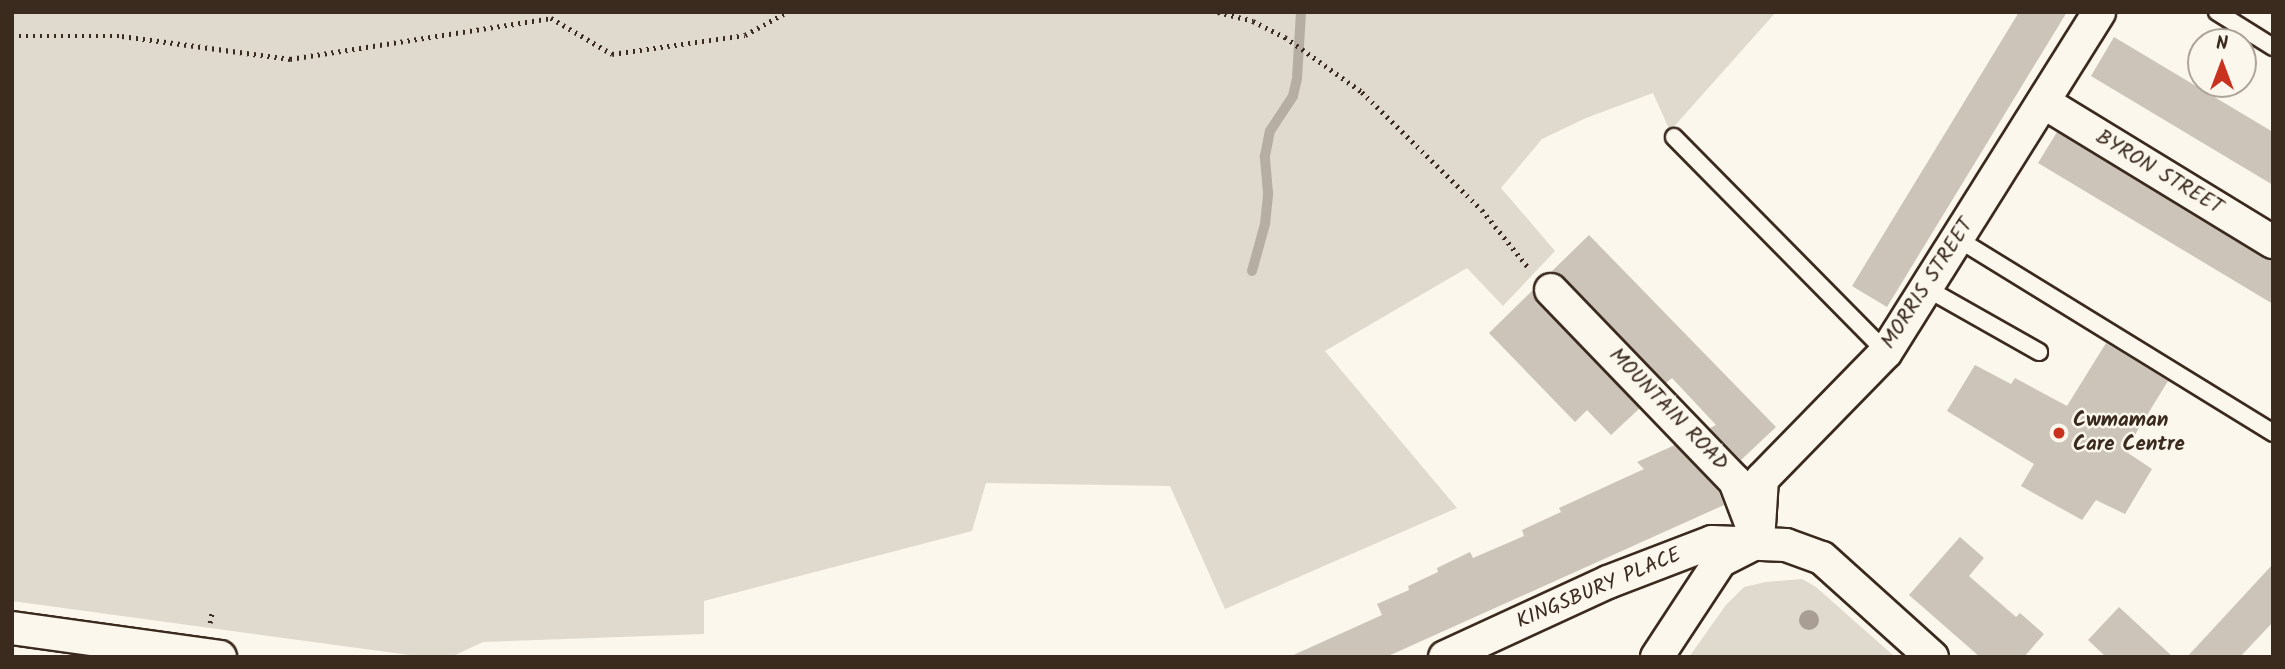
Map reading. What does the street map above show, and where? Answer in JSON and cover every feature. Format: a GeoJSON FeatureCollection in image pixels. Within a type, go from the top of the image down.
{"type":"FeatureCollection","features":[{"type":"Feature","properties":{"kind":"street","name":"MORRIS STREET"},"geometry":{"type":"LineString","coordinates":[[1758,542],[1762,480],[1886,352],[2045,103],[2099,12]]}},
{"type":"Feature","properties":{"kind":"street","name":"BYRON STREET"},"geometry":{"type":"LineString","coordinates":[[2045,103],[2273,242]]}},
{"type":"Feature","properties":{"kind":"street","name":"MOUNTAIN ROAD"},"geometry":{"type":"LineString","coordinates":[[1551,290],[1735,481],[1758,542]]}},
{"type":"Feature","properties":{"kind":"street","name":"KINGSBURY PLACE"},"geometry":{"type":"LineString","coordinates":[[1445,657],[1608,582],[1712,542],[1758,542]]}},
{"type":"Feature","properties":{"kind":"street"},"geometry":{"type":"LineString","coordinates":[[1657,657],[1720,561],[1758,542],[1786,545],[1822,558],[1932,657]]}},
{"type":"Feature","properties":{"kind":"street"},"geometry":{"type":"LineString","coordinates":[[12,628],[220,657]]}},
{"type":"Feature","properties":{"kind":"lane"},"geometry":{"type":"LineString","coordinates":[[2217,12],[2273,47]]}},
{"type":"Feature","properties":{"kind":"lane"},"geometry":{"type":"LineString","coordinates":[[1674,137],[1886,352]]}},
{"type":"Feature","properties":{"kind":"lane"},"geometry":{"type":"LineString","coordinates":[[1958,239],[2273,433]]}},
{"type":"Feature","properties":{"kind":"lane"},"geometry":{"type":"LineString","coordinates":[[1926,288],[2039,352]]}},
{"type":"Feature","properties":{"kind":"path"},"geometry":{"type":"LineString","coordinates":[[12,36],[122,36],[290,59],[551,18],[612,54],[745,35],[787,12]]}},
{"type":"Feature","properties":{"kind":"path"},"geometry":{"type":"LineString","coordinates":[[1219,12],[1253,21],[1285,37],[1362,92],[1482,211],[1518,257],[1551,290]]}},
{"type":"Feature","properties":{"kind":"shaded area"},"geometry":{"type":"Polygon","coordinates":[[[12,12],[1776,12],[1670,131],[1653,93],[1586,118],[1542,139],[1501,188],[1555,251],[1503,306],[1467,268],[1325,351],[1457,508],[1225,609],[1170,486],[986,483],[972,531],[704,601],[704,634],[483,642],[451,657],[424,657],[12,601],[12,12]]]}},
{"type":"Feature","properties":{"kind":"shaded area"},"geometry":{"type":"Polygon","coordinates":[[[1802,579],[1816,587],[1895,657],[1689,657],[1726,605],[1744,587],[1802,579]]]}},
{"type":"Feature","properties":{"kind":"building"},"geometry":{"type":"Polygon","coordinates":[[[2019,12],[2067,12],[1887,307],[1852,286],[2019,12]]]}},
{"type":"Feature","properties":{"kind":"building"},"geometry":{"type":"Polygon","coordinates":[[[2114,37],[2187,81],[2187,98],[2216,98],[2273,132],[2273,185],[2091,76],[2114,37]]]}},
{"type":"Feature","properties":{"kind":"building"},"geometry":{"type":"Polygon","coordinates":[[[2057,132],[2263,258],[2273,260],[2273,304],[2038,163],[2057,132]]]}},
{"type":"Feature","properties":{"kind":"building"},"geometry":{"type":"Polygon","coordinates":[[[1589,235],[1776,427],[1741,460],[1710,428],[1716,425],[1672,378],[1666,383],[1564,277],[1551,272],[1589,235]]]}},
{"type":"Feature","properties":{"kind":"building"},"geometry":{"type":"Polygon","coordinates":[[[1533,290],[1538,303],[1640,408],[1611,435],[1587,410],[1575,422],[1489,333],[1533,290]]]}},
{"type":"Feature","properties":{"kind":"building","name":"Cwmaman Care Centre"},"geometry":{"type":"Polygon","coordinates":[[[2106,343],[2168,381],[2125,451],[2152,469],[2125,514],[2096,500],[2082,520],[2021,486],[2034,464],[1947,411],[1975,365],[2011,384],[2015,378],[2067,406],[2106,343]]]}},
{"type":"Feature","properties":{"kind":"building"},"geometry":{"type":"Polygon","coordinates":[[[1675,445],[1719,492],[1724,505],[1386,657],[1289,657],[1382,615],[1377,604],[1409,590],[1408,586],[1438,572],[1437,568],[1470,552],[1473,558],[1524,536],[1522,530],[1561,512],[1559,508],[1644,469],[1637,462],[1675,445]]]}},
{"type":"Feature","properties":{"kind":"building"},"geometry":{"type":"Polygon","coordinates":[[[1960,537],[1984,558],[1969,576],[2016,617],[2020,613],[2044,634],[2024,657],[1980,657],[1909,595],[1960,537]]]}},
{"type":"Feature","properties":{"kind":"building"},"geometry":{"type":"Polygon","coordinates":[[[2273,564],[2273,622],[2240,657],[2187,657],[2273,564]]]}},
{"type":"Feature","properties":{"kind":"building"},"geometry":{"type":"Polygon","coordinates":[[[2119,607],[2173,657],[2106,657],[2088,640],[2119,607]]]}},
{"type":"Feature","properties":{"kind":"waterway"},"geometry":{"type":"LineString","coordinates":[[1252,271],[1265,224],[1268,193],[1265,156],[1270,131],[1293,96],[1297,78],[1301,12]]}},
{"type":"Feature","properties":{"kind":"place","name":"Cwmaman Care Centre"},"geometry":{"type":"Point","coordinates":[2059,433]}}]}
